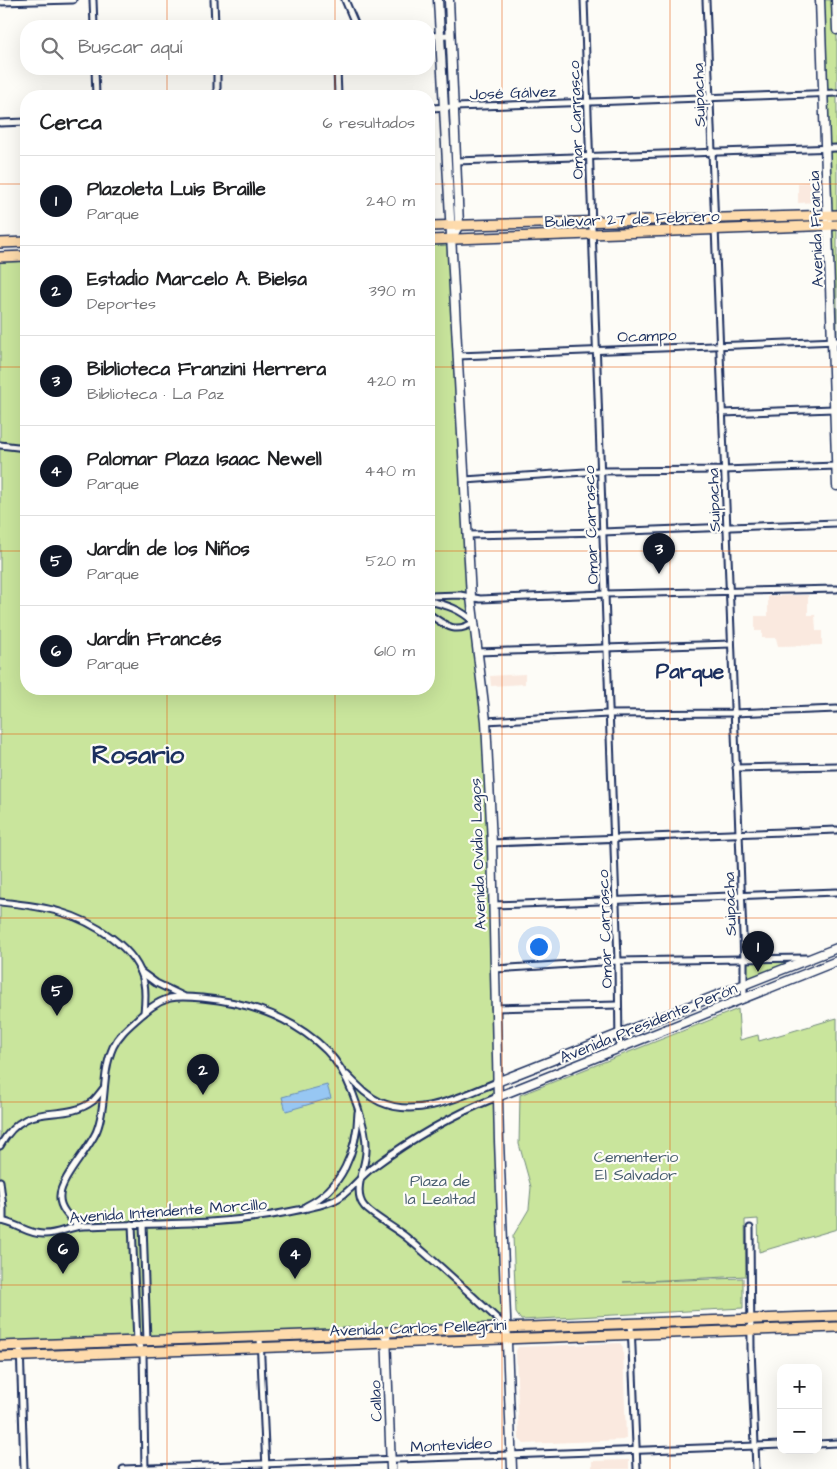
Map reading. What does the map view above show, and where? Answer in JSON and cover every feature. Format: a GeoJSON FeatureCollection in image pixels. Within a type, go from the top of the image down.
{"type":"FeatureCollection","features":[{"type":"Feature","properties":{"kind":"main road","name":"Avenida Ovidio Lagos"},"geometry":{"type":"LineString","coordinates":[[438,0],[470,597],[486,721],[494,905],[497,1097],[503,1255],[508,1328],[512,1469]]}},
{"type":"Feature","properties":{"kind":"main road","name":"Avenida Ovidio Lagos"},"geometry":{"type":"LineString","coordinates":[[448,0],[459,225],[452,239]]}},
{"type":"Feature","properties":{"kind":"main road","name":"Avenida Francia"},"geometry":{"type":"LineString","coordinates":[[820,0],[826,148],[833,226],[834,409],[837,486]]}},
{"type":"Feature","properties":{"kind":"main road"},"geometry":{"type":"LineString","coordinates":[[836,0],[837,30]]}},
{"type":"Feature","properties":{"kind":"main road","name":"Bulevar 27 de Febrero"},"geometry":{"type":"LineString","coordinates":[[435,226],[832,215]]}},
{"type":"Feature","properties":{"kind":"main road","name":"Bulevar 27 de Febrero"},"geometry":{"type":"LineString","coordinates":[[435,240],[833,226]]}},
{"type":"Feature","properties":{"kind":"main road"},"geometry":{"type":"LineString","coordinates":[[0,243],[20,242]]}},
{"type":"Feature","properties":{"kind":"main road"},"geometry":{"type":"LineString","coordinates":[[0,257],[20,256]]}},
{"type":"Feature","properties":{"kind":"main road","name":"Avenida Presidente Perón"},"geometry":{"type":"LineString","coordinates":[[497,1082],[837,948]]}},
{"type":"Feature","properties":{"kind":"main road","name":"Avenida Presidente Perón"},"geometry":{"type":"LineString","coordinates":[[497,1097],[837,961]]}},
{"type":"Feature","properties":{"kind":"main road","name":"Avenida Carlos Pellegrini"},"geometry":{"type":"LineString","coordinates":[[0,1346],[837,1316]]}},
{"type":"Feature","properties":{"kind":"main road","name":"Avenida Carlos Pellegrini"},"geometry":{"type":"LineString","coordinates":[[0,1357],[837,1327]]}},
{"type":"Feature","properties":{"kind":"main road","name":"Callao"},"geometry":{"type":"LineString","coordinates":[[386,1333],[391,1469]]}},
{"type":"Feature","properties":{"kind":"street"},"geometry":{"type":"LineString","coordinates":[[0,2],[73,0]]}},
{"type":"Feature","properties":{"kind":"street"},"geometry":{"type":"LineString","coordinates":[[93,0],[94,20]]}},
{"type":"Feature","properties":{"kind":"street"},"geometry":{"type":"LineString","coordinates":[[214,0],[215,20]]}},
{"type":"Feature","properties":{"kind":"street"},"geometry":{"type":"LineString","coordinates":[[345,0],[353,20]]}},
{"type":"Feature","properties":{"kind":"street","name":"Omar Carrasco"},"geometry":{"type":"LineString","coordinates":[[584,0],[616,899],[618,1048]]}},
{"type":"Feature","properties":{"kind":"street","name":"Suipacha"},"geometry":{"type":"LineString","coordinates":[[706,0],[744,998]]}},
{"type":"Feature","properties":{"kind":"street"},"geometry":{"type":"LineString","coordinates":[[435,35],[450,35]]}},
{"type":"Feature","properties":{"kind":"street"},"geometry":{"type":"LineString","coordinates":[[95,75],[96,90]]}},
{"type":"Feature","properties":{"kind":"street"},"geometry":{"type":"LineString","coordinates":[[216,75],[217,90]]}},
{"type":"Feature","properties":{"kind":"street"},"geometry":{"type":"LineString","coordinates":[[337,75],[338,90]]}},
{"type":"Feature","properties":{"kind":"street","name":"José Gálvez"},"geometry":{"type":"LineString","coordinates":[[435,108],[837,93]]}},
{"type":"Feature","properties":{"kind":"street"},"geometry":{"type":"LineString","coordinates":[[0,123],[20,122]]}},
{"type":"Feature","properties":{"kind":"street"},"geometry":{"type":"LineString","coordinates":[[456,162],[837,148]]}},
{"type":"Feature","properties":{"kind":"street","name":"Ocampo"},"geometry":{"type":"LineString","coordinates":[[458,356],[835,341]]}},
{"type":"Feature","properties":{"kind":"street"},"geometry":{"type":"LineString","coordinates":[[722,413],[834,409]]}},
{"type":"Feature","properties":{"kind":"street"},"geometry":{"type":"LineString","coordinates":[[0,445],[20,447]]}},
{"type":"Feature","properties":{"kind":"street"},"geometry":{"type":"LineString","coordinates":[[465,480],[600,471],[724,470],[837,466]]}},
{"type":"Feature","properties":{"kind":"street"},"geometry":{"type":"LineString","coordinates":[[468,534],[602,532],[837,523]]}},
{"type":"Feature","properties":{"kind":"street"},"geometry":{"type":"LineString","coordinates":[[435,596],[460,595],[480,599],[837,589]]}},
{"type":"Feature","properties":{"kind":"street"},"geometry":{"type":"LineString","coordinates":[[435,602],[454,607],[474,622],[462,629],[444,625],[435,618]]}},
{"type":"Feature","properties":{"kind":"street"},"geometry":{"type":"LineString","coordinates":[[477,652],[731,644]]}},
{"type":"Feature","properties":{"kind":"street"},"geometry":{"type":"LineString","coordinates":[[486,721],[608,714],[837,710]]}},
{"type":"Feature","properties":{"kind":"street"},"geometry":{"type":"LineString","coordinates":[[736,768],[837,766]]}},
{"type":"Feature","properties":{"kind":"street"},"geometry":{"type":"LineString","coordinates":[[492,843],[837,830]]}},
{"type":"Feature","properties":{"kind":"street"},"geometry":{"type":"LineString","coordinates":[[494,905],[837,892]]}},
{"type":"Feature","properties":{"kind":"street"},"geometry":{"type":"LineString","coordinates":[[0,902],[34,906],[61,912],[88,924],[118,941],[140,972],[144,982],[146,999],[144,1013]]}},
{"type":"Feature","properties":{"kind":"street"},"geometry":{"type":"LineString","coordinates":[[495,968],[618,961],[814,958]]}},
{"type":"Feature","properties":{"kind":"street"},"geometry":{"type":"LineString","coordinates":[[140,972],[156,983],[184,996]]}},
{"type":"Feature","properties":{"kind":"street"},"geometry":{"type":"LineString","coordinates":[[78,1226],[68,1217],[59,1196],[68,1177],[97,1131],[108,1063],[113,1046],[122,1032],[157,1003],[169,998],[184,996],[246,1004],[293,1025],[321,1044],[336,1060],[345,1074],[363,1123],[366,1145],[365,1162],[360,1177],[360,1199],[364,1206],[399,1231],[508,1328]]}},
{"type":"Feature","properties":{"kind":"street"},"geometry":{"type":"LineString","coordinates":[[495,1008],[618,1005]]}},
{"type":"Feature","properties":{"kind":"street"},"geometry":{"type":"LineString","coordinates":[[345,1074],[381,1103],[406,1108],[430,1106],[449,1101],[497,1082]]}},
{"type":"Feature","properties":{"kind":"street"},"geometry":{"type":"LineString","coordinates":[[0,1146],[8,1133],[19,1123],[33,1116],[83,1106],[94,1100],[103,1089]]}},
{"type":"Feature","properties":{"kind":"street","name":"Avenida Intendente Morcillo"},"geometry":{"type":"LineString","coordinates":[[2,1221],[34,1234],[46,1234],[78,1226],[246,1220],[296,1211],[335,1200],[346,1193],[360,1177],[426,1131],[453,1116],[497,1097]]}},
{"type":"Feature","properties":{"kind":"street"},"geometry":{"type":"LineString","coordinates":[[296,1211],[324,1196],[341,1176],[349,1162],[354,1144],[358,1127],[358,1108]]}},
{"type":"Feature","properties":{"kind":"street"},"geometry":{"type":"LineString","coordinates":[[0,1181],[4,1207],[2,1221]]}},
{"type":"Feature","properties":{"kind":"street"},"geometry":{"type":"LineString","coordinates":[[132,1224],[143,1353],[144,1469]]}},
{"type":"Feature","properties":{"kind":"street"},"geometry":{"type":"LineString","coordinates":[[142,1224],[142,1341]]}},
{"type":"Feature","properties":{"kind":"street"},"geometry":{"type":"LineString","coordinates":[[750,1228],[751,1330],[756,1469]]}},
{"type":"Feature","properties":{"kind":"street"},"geometry":{"type":"LineString","coordinates":[[631,1324],[637,1469]]}},
{"type":"Feature","properties":{"kind":"street"},"geometry":{"type":"LineString","coordinates":[[260,1337],[266,1467]]}},
{"type":"Feature","properties":{"kind":"street"},"geometry":{"type":"LineString","coordinates":[[20,1345],[24,1469]]}},
{"type":"Feature","properties":{"kind":"street"},"geometry":{"type":"LineString","coordinates":[[822,1444],[837,1443]]}},
{"type":"Feature","properties":{"kind":"street","name":"Montevideo"},"geometry":{"type":"LineString","coordinates":[[123,1469],[266,1467],[391,1459],[777,1445]]}},
{"type":"Feature","properties":{"kind":"shaded area"},"geometry":{"type":"Polygon","coordinates":[[[817,182],[818,202],[798,203],[798,183],[817,182]]]}},
{"type":"Feature","properties":{"kind":"shaded area"},"geometry":{"type":"Polygon","coordinates":[[[808,595],[808,615],[815,615],[816,631],[822,631],[822,645],[778,646],[776,638],[762,638],[762,631],[755,631],[755,616],[768,616],[768,596],[808,595]]]}},
{"type":"Feature","properties":{"kind":"shaded area"},"geometry":{"type":"Polygon","coordinates":[[[525,674],[525,684],[491,686],[490,676],[525,674]]]}},
{"type":"Feature","properties":{"kind":"shaded area"},"geometry":{"type":"Polygon","coordinates":[[[620,1343],[623,1347],[626,1438],[623,1440],[524,1444],[519,1439],[516,1351],[518,1347],[620,1343]]]}},
{"type":"Feature","properties":{"kind":"shaded area"},"geometry":{"type":"Polygon","coordinates":[[[629,1460],[629,1469],[592,1469],[592,1461],[629,1460]]]}},
{"type":"Feature","properties":{"kind":"green space"},"geometry":{"type":"Polygon","coordinates":[[[820,0],[836,0],[837,486],[820,0]]]}},
{"type":"Feature","properties":{"kind":"green space","name":"Plaza de la Lealtad"},"geometry":{"type":"Polygon","coordinates":[[[451,239],[471,597],[486,721],[508,1328],[837,1316],[837,1327],[0,1357],[0,257],[20,256],[20,695],[435,695],[435,240],[451,239]]]}},
{"type":"Feature","properties":{"kind":"green space"},"geometry":{"type":"Polygon","coordinates":[[[788,960],[789,963],[746,979],[746,964],[749,962],[788,960]]]}},
{"type":"Feature","properties":{"kind":"green space","name":"Cementerio El Salvador"},"geometry":{"type":"Polygon","coordinates":[[[738,1009],[740,1040],[758,1035],[759,1041],[837,1018],[837,1229],[759,1252],[758,1219],[745,1220],[746,1276],[623,1282],[743,1278],[743,1308],[521,1320],[516,1313],[513,1236],[529,1209],[531,1187],[519,1144],[520,1095],[738,1009]]]}},
{"type":"Feature","properties":{"kind":"water"},"geometry":{"type":"Polygon","coordinates":[[[327,1085],[331,1098],[286,1111],[282,1097],[327,1085]]]}},
{"type":"Feature","properties":{"kind":"place","name":"Biblioteca Franzini Herrera"},"geometry":{"type":"Point","coordinates":[659,574]}},
{"type":"Feature","properties":{"kind":"place","name":"Plazoleta Luis Braille"},"geometry":{"type":"Point","coordinates":[758,972]}},
{"type":"Feature","properties":{"kind":"place","name":"Jardín de los Niños"},"geometry":{"type":"Point","coordinates":[57,1016]}},
{"type":"Feature","properties":{"kind":"place","name":"Estadio Marcelo A. Bielsa"},"geometry":{"type":"Point","coordinates":[203,1095]}},
{"type":"Feature","properties":{"kind":"place","name":"Jardín Francés"},"geometry":{"type":"Point","coordinates":[63,1274]}},
{"type":"Feature","properties":{"kind":"place","name":"Palomar Plaza Isaac Newell"},"geometry":{"type":"Point","coordinates":[295,1279]}},
{"type":"Feature","properties":{"kind":"district","name":"Parque"},"geometry":{"type":"Point","coordinates":[690,671]}},
{"type":"Feature","properties":{"kind":"district","name":"Rosario"},"geometry":{"type":"Point","coordinates":[138,754]}}]}
